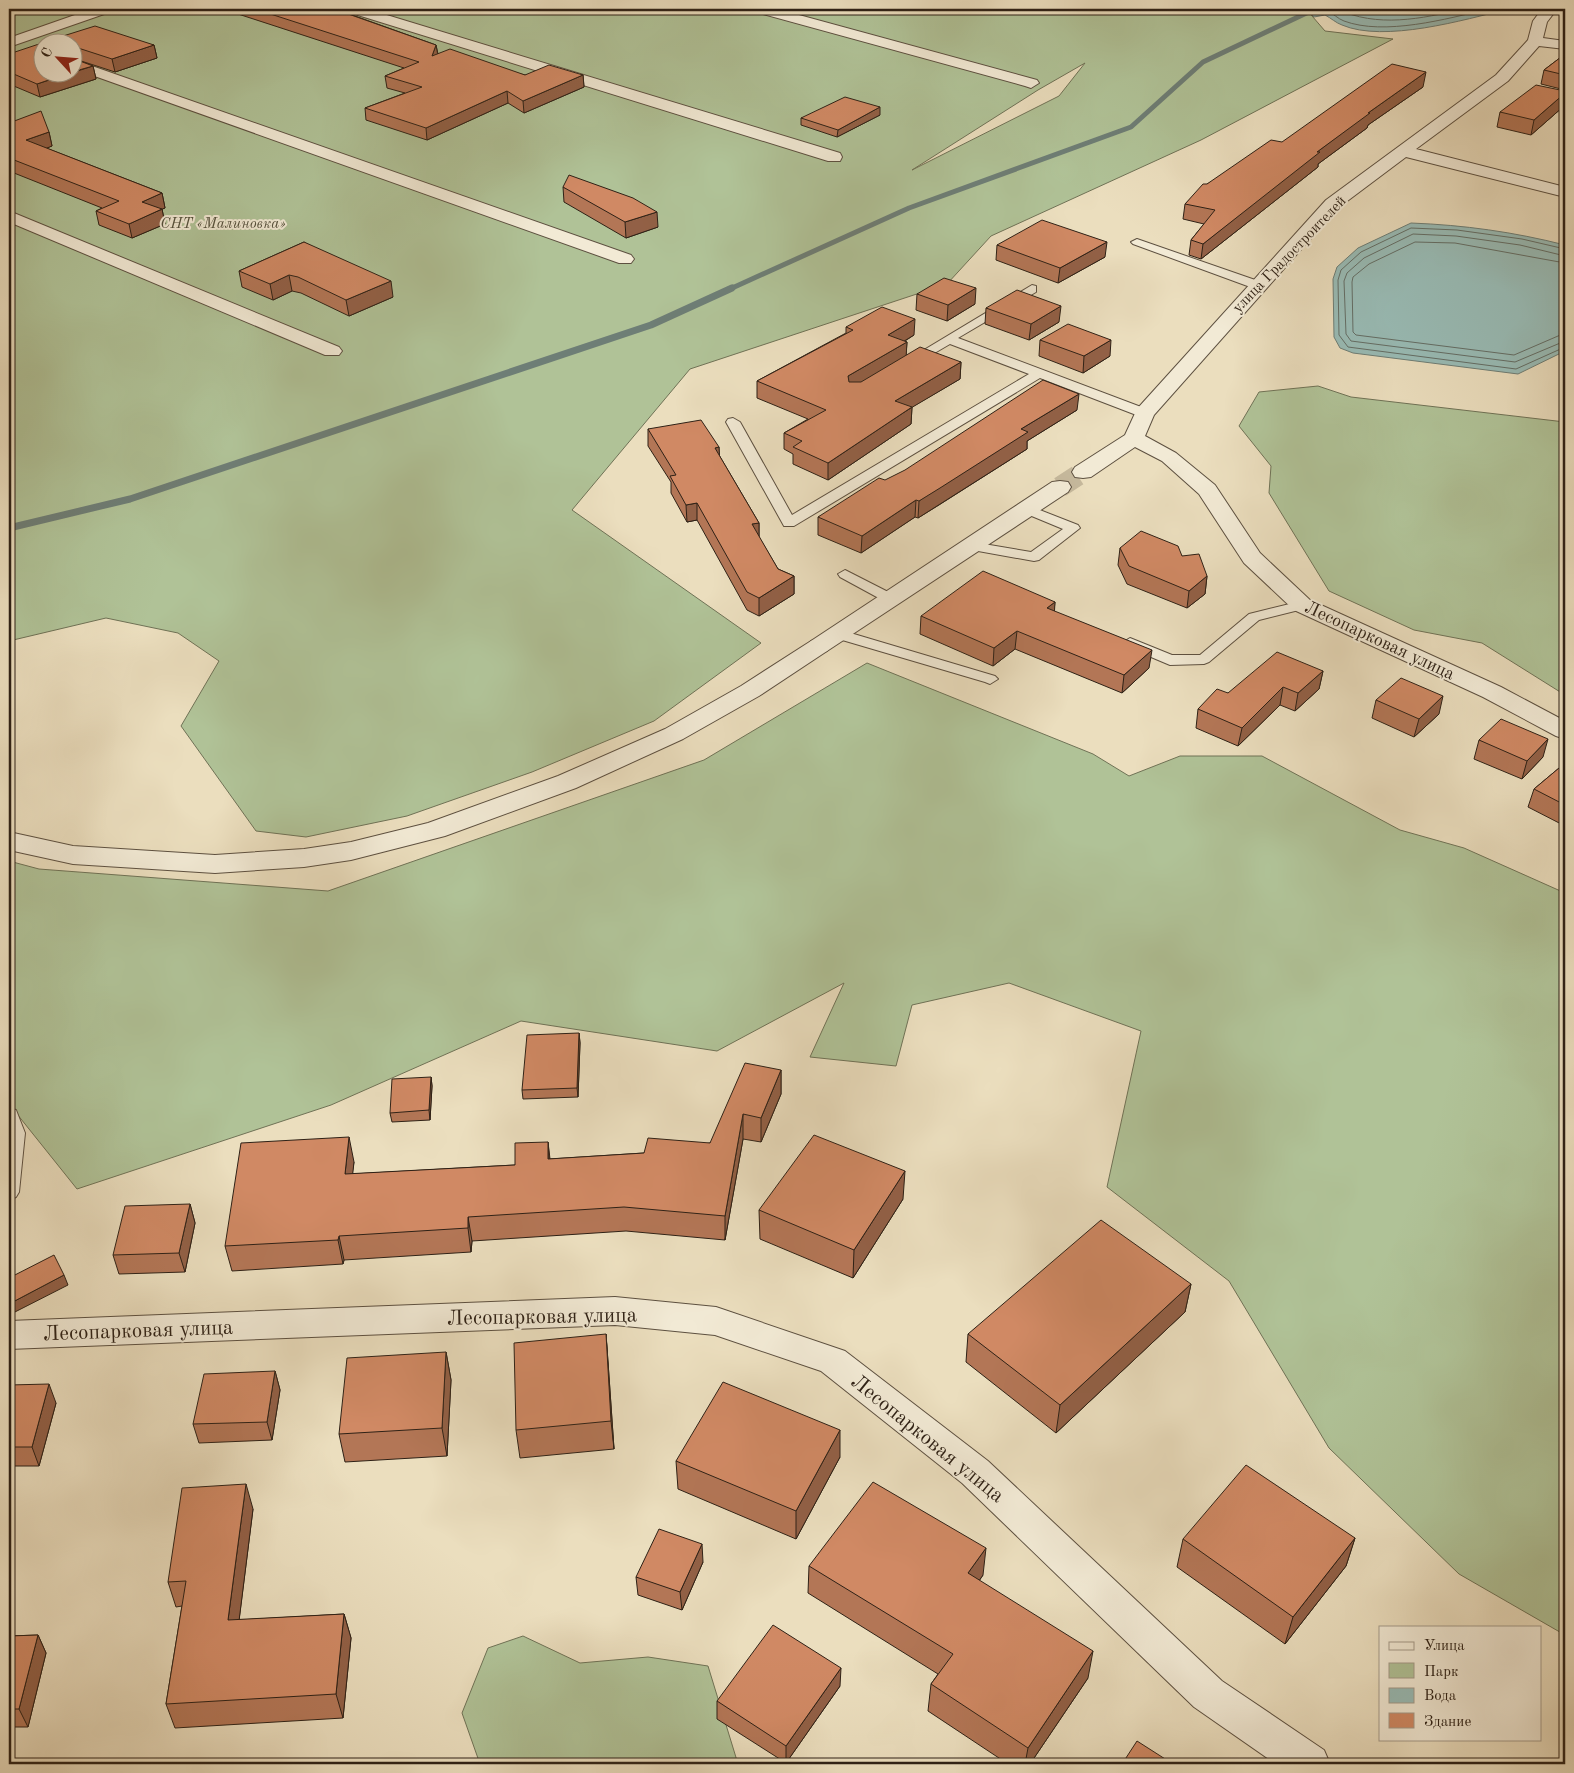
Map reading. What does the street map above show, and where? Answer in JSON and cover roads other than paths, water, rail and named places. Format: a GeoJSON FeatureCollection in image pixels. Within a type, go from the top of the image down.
{"type":"FeatureCollection","features":[{"type":"Feature","properties":{"kind":"street"},"geometry":{"type":"LineString","coordinates":[[11,42],[105,9]]}},
{"type":"Feature","properties":{"kind":"street"},"geometry":{"type":"LineString","coordinates":[[353,9],[834,157]]}},
{"type":"Feature","properties":{"kind":"street"},"geometry":{"type":"LineString","coordinates":[[761,9],[1031,83]]}},
{"type":"Feature","properties":{"kind":"street","name":"улица Градостроителей"},"geometry":{"type":"LineString","coordinates":[[1134,438],[1144,413],[1257,285],[1332,204],[1502,78],[1536,41],[1540,22],[1550,9]]}},
{"type":"Feature","properties":{"kind":"street"},"geometry":{"type":"LineString","coordinates":[[1536,41],[1565,45]]}},
{"type":"Feature","properties":{"kind":"street"},"geometry":{"type":"LineString","coordinates":[[11,42],[32,49]]}},
{"type":"Feature","properties":{"kind":"street"},"geometry":{"type":"LineString","coordinates":[[82,67],[625,259]]}},
{"type":"Feature","properties":{"kind":"street"},"geometry":{"type":"LineString","coordinates":[[1403,152],[1565,192]]}},
{"type":"Feature","properties":{"kind":"street"},"geometry":{"type":"LineString","coordinates":[[9,216],[332,351]]}},
{"type":"Feature","properties":{"kind":"street"},"geometry":{"type":"LineString","coordinates":[[1083,472],[1134,438]]}},
{"type":"Feature","properties":{"kind":"street","name":"Лесопарковая улица"},"geometry":{"type":"LineString","coordinates":[[1134,438],[1169,457],[1207,490],[1252,558],[1302,605],[1492,692],[1565,731]]}},
{"type":"Feature","properties":{"kind":"street"},"geometry":{"type":"LineString","coordinates":[[9,841],[74,855],[215,864],[304,858],[351,851],[436,830],[567,782],[674,734],[750,691],[1060,487]]}},
{"type":"Feature","properties":{"kind":"street","name":"Лесопарковая улица"},"geometry":{"type":"LineString","coordinates":[[9,1335],[615,1311],[716,1321],[833,1361],[975,1472],[1208,1694],[1310,1764]]}},
{"type":"Feature","properties":{"kind":"lane"},"geometry":{"type":"LineString","coordinates":[[1137,242],[1257,285]]}},
{"type":"Feature","properties":{"kind":"lane"},"geometry":{"type":"LineString","coordinates":[[898,369],[1032,288]]}},
{"type":"Feature","properties":{"kind":"lane"},"geometry":{"type":"LineString","coordinates":[[949,339],[1144,413]]}},
{"type":"Feature","properties":{"kind":"lane"},"geometry":{"type":"LineString","coordinates":[[733,422],[789,523],[1038,373]]}},
{"type":"Feature","properties":{"kind":"lane"},"geometry":{"type":"LineString","coordinates":[[972,546],[1034,556],[1072,528],[1027,509]]}},
{"type":"Feature","properties":{"kind":"lane"},"geometry":{"type":"LineString","coordinates":[[845,574],[890,599]]}},
{"type":"Feature","properties":{"kind":"lane"},"geometry":{"type":"LineString","coordinates":[[1117,638],[1170,660],[1204,659],[1254,617],[1302,605]]}},
{"type":"Feature","properties":{"kind":"lane"},"geometry":{"type":"LineString","coordinates":[[828,640],[990,680]]}},
{"type":"Feature","properties":{"kind":"lane"},"geometry":{"type":"LineString","coordinates":[[9,1115],[15,1132],[9,1192]]}},
{"type":"Feature","properties":{"kind":"water"},"geometry":{"type":"Polygon","coordinates":[[[1306,9],[1508,9],[1447,24],[1401,31],[1379,32],[1359,30],[1342,25],[1325,15],[1314,17],[1306,9]]]}},
{"type":"Feature","properties":{"kind":"water"},"geometry":{"type":"Polygon","coordinates":[[[1411,223],[1489,230],[1565,245],[1565,351],[1518,374],[1353,353],[1340,348],[1334,337],[1333,279],[1337,267],[1358,248],[1411,223]]]}},
{"type":"Feature","properties":{"kind":"waterway"},"geometry":{"type":"LineString","coordinates":[[730,289],[909,208],[1131,127],[1203,62],[1315,9]]}},
{"type":"Feature","properties":{"kind":"waterway"},"geometry":{"type":"LineString","coordinates":[[9,528],[130,499],[651,325],[732,288]]}},
{"type":"Feature","properties":{"kind":"tunnel"},"geometry":{"type":"LineString","coordinates":[[1060,487],[1083,472]]}},
{"type":"Feature","properties":{"kind":"park label","name":"СНТ «Малиновка»"},"geometry":{"type":"Point","coordinates":[223,223]}}]}
